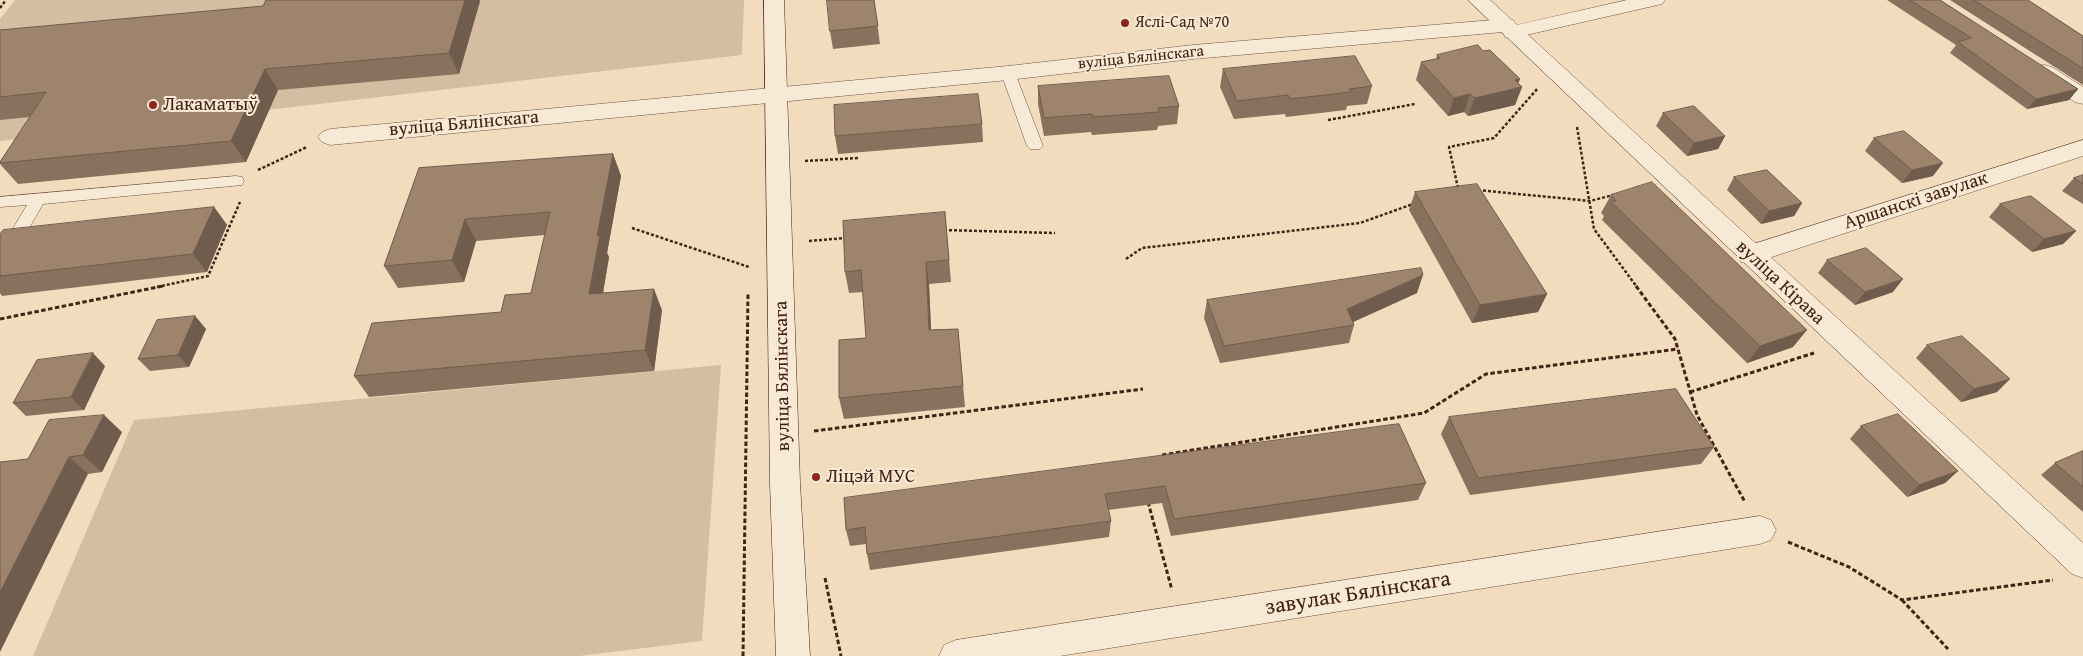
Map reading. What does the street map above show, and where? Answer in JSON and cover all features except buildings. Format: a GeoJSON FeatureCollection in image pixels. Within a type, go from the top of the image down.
{"type":"FeatureCollection","features":[{"type":"Feature","properties":{"kind":"street","name":"вуліца Бялінскага"},"geometry":{"type":"LineString","coordinates":[[774,0],[785,483],[792,656]]}},
{"type":"Feature","properties":{"kind":"street","name":"вуліца Кірава"},"geometry":{"type":"LineString","coordinates":[[1478,0],[2083,564]]}},
{"type":"Feature","properties":{"kind":"street","name":"вуліца Бялінскага"},"geometry":{"type":"LineString","coordinates":[[330,137],[1008,73],[1194,52],[1509,29],[1655,0]]}},
{"type":"Feature","properties":{"kind":"street"},"geometry":{"type":"LineString","coordinates":[[2025,60],[2083,97]]}},
{"type":"Feature","properties":{"kind":"street","name":"Аршанскі завулак"},"geometry":{"type":"LineString","coordinates":[[1750,255],[2083,148]]}},
{"type":"Feature","properties":{"kind":"street","name":"завулак Бялінскага"},"geometry":{"type":"LineString","coordinates":[[956,656],[1760,530]]}},
{"type":"Feature","properties":{"kind":"lane"},"geometry":{"type":"LineString","coordinates":[[1008,73],[1034,146]]}},
{"type":"Feature","properties":{"kind":"lane"},"geometry":{"type":"LineString","coordinates":[[0,202],[236,181]]}},
{"type":"Feature","properties":{"kind":"lane"},"geometry":{"type":"LineString","coordinates":[[0,264],[38,199]]}},
{"type":"Feature","properties":{"kind":"path"},"geometry":{"type":"LineString","coordinates":[[0,8],[6,0]]}},
{"type":"Feature","properties":{"kind":"path"},"geometry":{"type":"LineString","coordinates":[[1450,191],[1458,188],[1449,147],[1494,138],[1541,84]]}},
{"type":"Feature","properties":{"kind":"path"},"geometry":{"type":"LineString","coordinates":[[1328,120],[1415,104]]}},
{"type":"Feature","properties":{"kind":"path"},"geometry":{"type":"LineString","coordinates":[[1577,125],[1594,229],[1675,339],[1697,415],[1760,530],[1849,567],[1902,600],[1948,649]]}},
{"type":"Feature","properties":{"kind":"path"},"geometry":{"type":"LineString","coordinates":[[236,181],[330,137]]}},
{"type":"Feature","properties":{"kind":"path"},"geometry":{"type":"LineString","coordinates":[[801,162],[859,158]]}},
{"type":"Feature","properties":{"kind":"path"},"geometry":{"type":"LineString","coordinates":[[0,318],[119,296],[208,276],[252,173]]}},
{"type":"Feature","properties":{"kind":"path"},"geometry":{"type":"LineString","coordinates":[[1477,190],[1590,201],[1616,194]]}},
{"type":"Feature","properties":{"kind":"path"},"geometry":{"type":"LineString","coordinates":[[1126,258],[1142,248],[1360,223],[1414,204]]}},
{"type":"Feature","properties":{"kind":"path"},"geometry":{"type":"LineString","coordinates":[[632,228],[749,267]]}},
{"type":"Feature","properties":{"kind":"path"},"geometry":{"type":"LineString","coordinates":[[939,230],[1056,233]]}},
{"type":"Feature","properties":{"kind":"path"},"geometry":{"type":"LineString","coordinates":[[805,242],[853,238]]}},
{"type":"Feature","properties":{"kind":"path"},"geometry":{"type":"LineString","coordinates":[[749,257],[749,277]]}},
{"type":"Feature","properties":{"kind":"path"},"geometry":{"type":"LineString","coordinates":[[743,656],[749,286]]}},
{"type":"Feature","properties":{"kind":"path"},"geometry":{"type":"LineString","coordinates":[[1155,456],[1424,414],[1486,374],[1678,349]]}},
{"type":"Feature","properties":{"kind":"path"},"geometry":{"type":"LineString","coordinates":[[1690,392],[1815,352]]}},
{"type":"Feature","properties":{"kind":"path"},"geometry":{"type":"LineString","coordinates":[[814,431],[1143,389]]}},
{"type":"Feature","properties":{"kind":"path"},"geometry":{"type":"LineString","coordinates":[[1146,498],[1181,622]]}},
{"type":"Feature","properties":{"kind":"path"},"geometry":{"type":"LineString","coordinates":[[1902,600],[2057,579]]}},
{"type":"Feature","properties":{"kind":"shaded area","name":"Лакаматыў"},"geometry":{"type":"Polygon","coordinates":[[[15,0],[744,0],[742,55],[0,141],[0,19],[15,0]]]}},
{"type":"Feature","properties":{"kind":"shaded area"},"geometry":{"type":"Polygon","coordinates":[[[721,365],[702,641],[579,656],[33,656],[134,420],[721,365]]]}},
{"type":"Feature","properties":{"kind":"place","name":"Яслі-Сад №70"},"geometry":{"type":"Point","coordinates":[1125,23]}},
{"type":"Feature","properties":{"kind":"place","name":"Лакаматыў"},"geometry":{"type":"Point","coordinates":[153,105]}},
{"type":"Feature","properties":{"kind":"place","name":"Ліцэй МУС"},"geometry":{"type":"Point","coordinates":[816,477]}}]}
